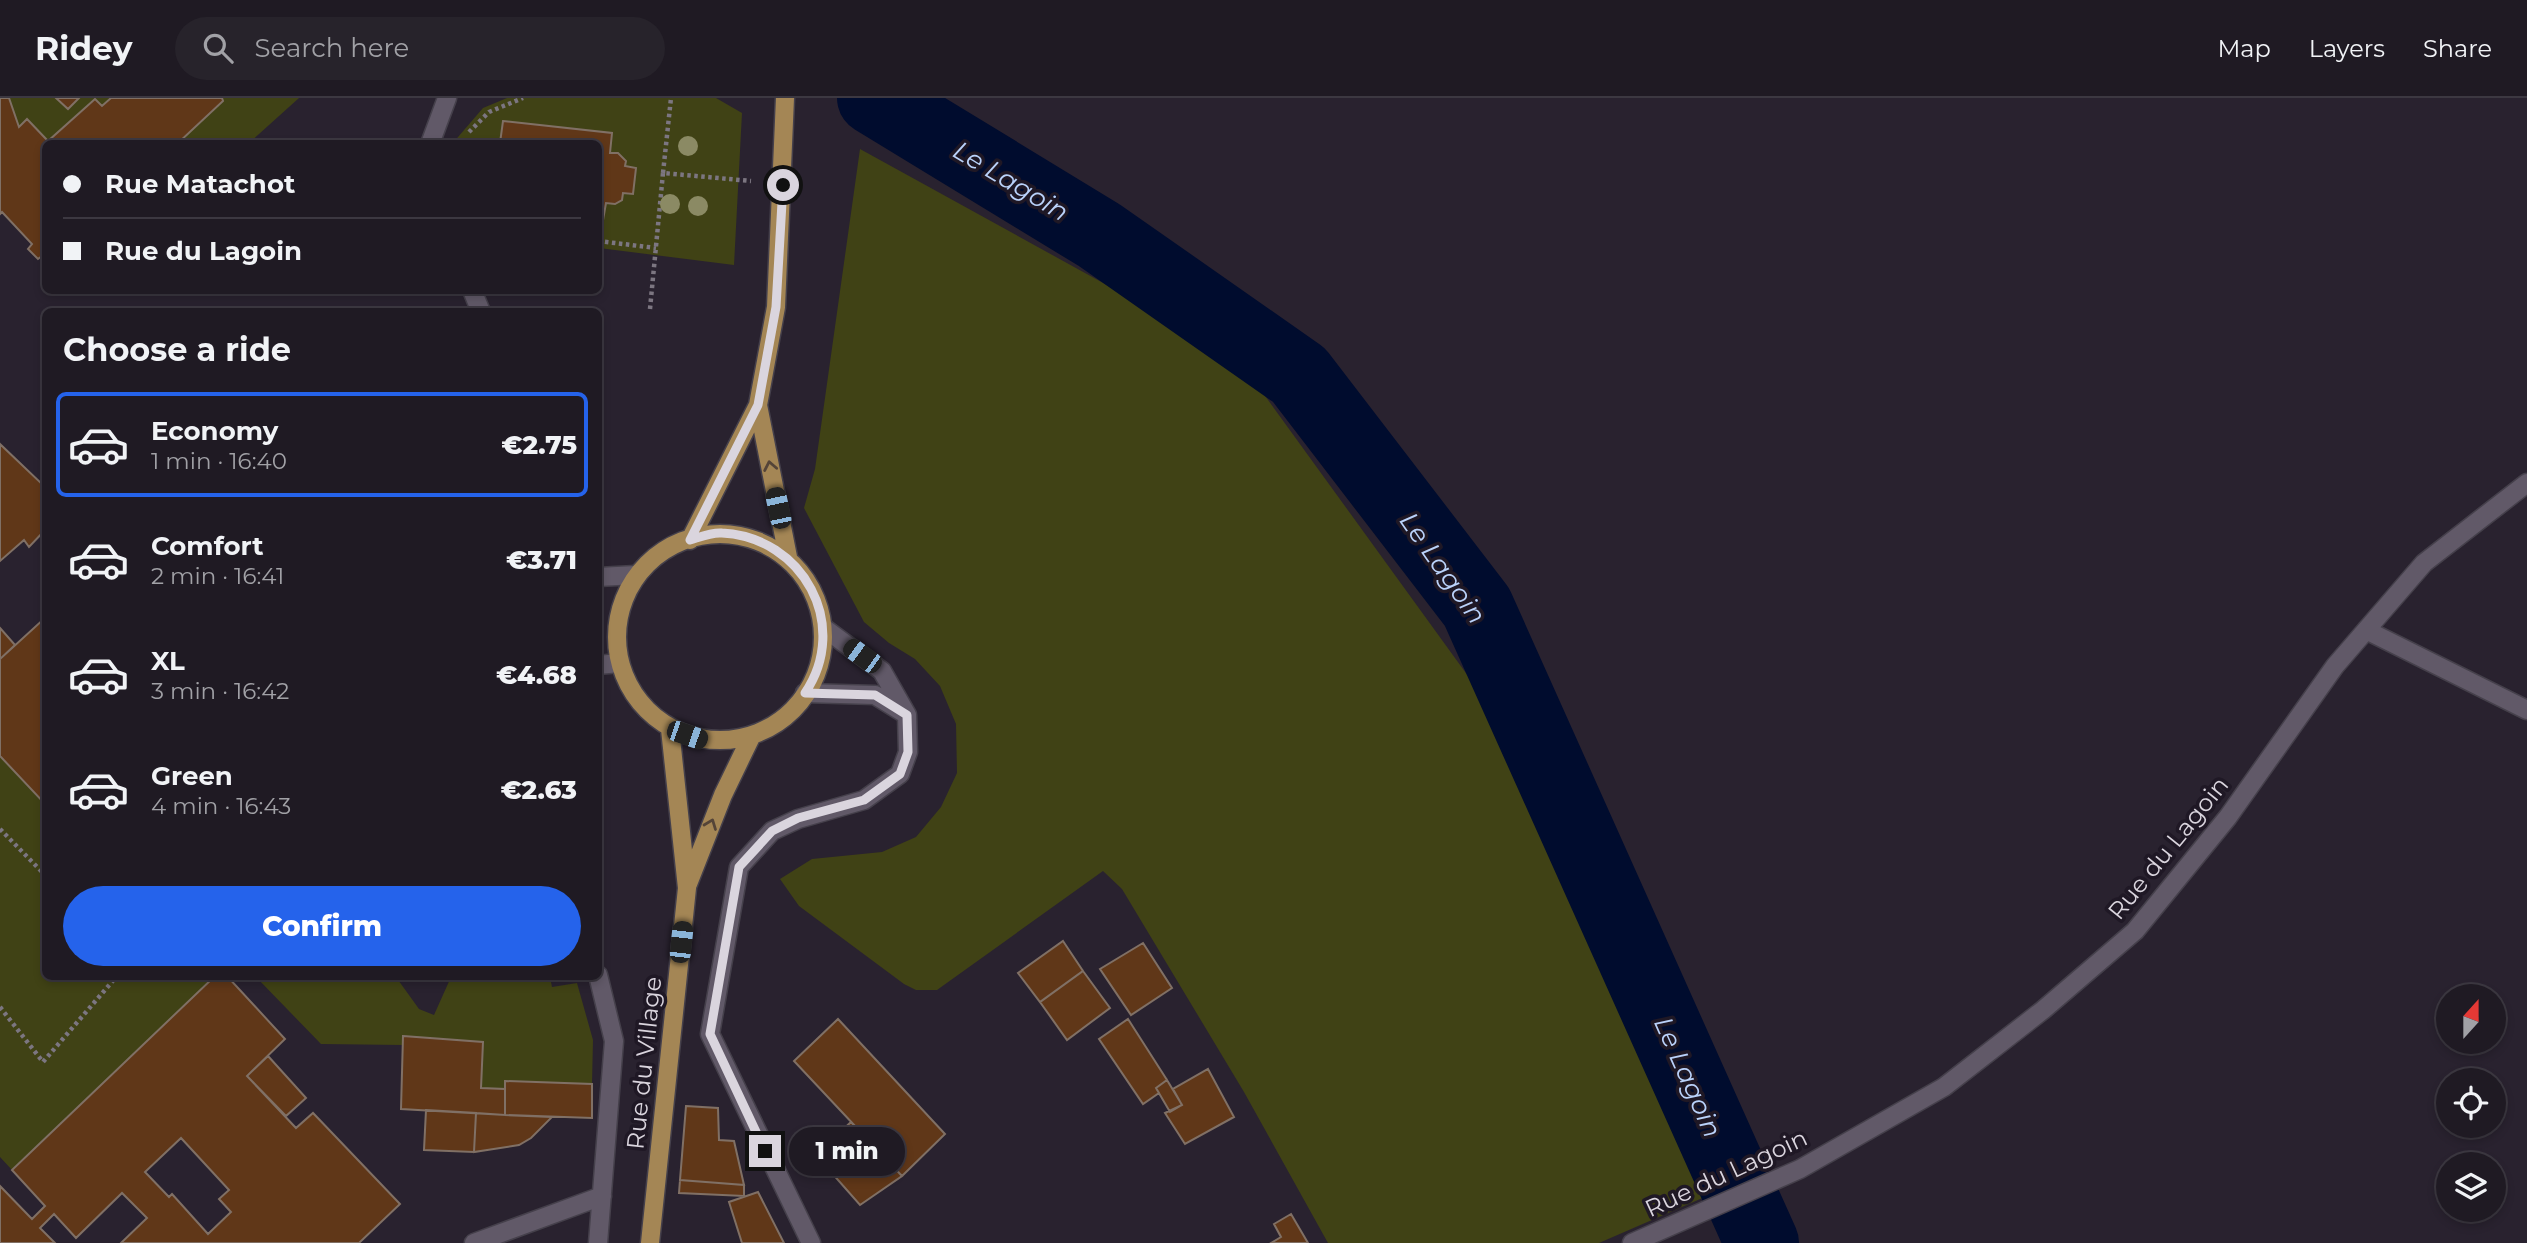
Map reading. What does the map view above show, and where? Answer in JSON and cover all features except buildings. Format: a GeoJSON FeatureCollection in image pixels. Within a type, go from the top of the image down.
{"type":"FeatureCollection","features":[{"type":"Feature","properties":{"kind":"main road"},"geometry":{"type":"LineString","coordinates":[[690,540],[758,405],[776,307],[786,103]]}},
{"type":"Feature","properties":{"kind":"main road"},"geometry":{"type":"LineString","coordinates":[[758,405],[788,557]]}},
{"type":"Feature","properties":{"kind":"main road"},"geometry":{"type":"LineString","coordinates":[[719,532],[748,536],[788,557],[813,590],[824,628],[818,673],[805,693],[788,716],[751,737],[703,741],[670,729],[636,699],[620,663],[618,612],[636,575],[671,544],[719,532]]}},
{"type":"Feature","properties":{"kind":"main road","name":"Rue du Village"},"geometry":{"type":"LineString","coordinates":[[650,1243],[687,888],[670,729]]}},
{"type":"Feature","properties":{"kind":"main road","name":"Rue du Village"},"geometry":{"type":"LineString","coordinates":[[687,888],[723,795],[751,737]]}},
{"type":"Feature","properties":{"kind":"street"},"geometry":{"type":"LineString","coordinates":[[431,140],[447,98]]}},
{"type":"Feature","properties":{"kind":"street","name":"Rue du Lagoin"},"geometry":{"type":"LineString","coordinates":[[1632,1243],[1800,1169],[1944,1087],[2043,1010],[2135,932],[2228,817],[2335,666],[2424,563],[2527,483]]}},
{"type":"Feature","properties":{"kind":"street"},"geometry":{"type":"LineString","coordinates":[[602,577],[636,575]]}},
{"type":"Feature","properties":{"kind":"street"},"geometry":{"type":"LineString","coordinates":[[811,1243],[710,1034],[739,867],[772,831],[798,818],[864,800],[900,774],[908,752],[907,715],[882,671],[824,628]]}},
{"type":"Feature","properties":{"kind":"street"},"geometry":{"type":"LineString","coordinates":[[2366,630],[2527,710]]}},
{"type":"Feature","properties":{"kind":"street"},"geometry":{"type":"LineString","coordinates":[[602,665],[620,663]]}},
{"type":"Feature","properties":{"kind":"street"},"geometry":{"type":"LineString","coordinates":[[805,693],[875,695],[907,715]]}},
{"type":"Feature","properties":{"kind":"street"},"geometry":{"type":"LineString","coordinates":[[598,1243],[614,1041],[599,980]]}},
{"type":"Feature","properties":{"kind":"street"},"geometry":{"type":"LineString","coordinates":[[474,1243],[602,1196]]}},
{"type":"Feature","properties":{"kind":"path"},"geometry":{"type":"LineString","coordinates":[[466,136],[489,112],[523,98]]}},
{"type":"Feature","properties":{"kind":"path"},"geometry":{"type":"LineString","coordinates":[[650,309],[670,98]]}},
{"type":"Feature","properties":{"kind":"path"},"geometry":{"type":"LineString","coordinates":[[663,173],[783,185]]}},
{"type":"Feature","properties":{"kind":"path"},"geometry":{"type":"LineString","coordinates":[[602,241],[656,248]]}},
{"type":"Feature","properties":{"kind":"path"},"geometry":{"type":"LineString","coordinates":[[0,829],[42,872]]}},
{"type":"Feature","properties":{"kind":"path"},"geometry":{"type":"LineString","coordinates":[[0,1007],[43,1062],[114,980]]}},
{"type":"Feature","properties":{"kind":"shaded area"},"geometry":{"type":"Polygon","coordinates":[[[9,98],[56,98],[68,109],[79,98],[111,98],[102,106],[95,99],[49,140],[27,119],[19,127],[9,98]]]}},
{"type":"Feature","properties":{"kind":"shaded area"},"geometry":{"type":"Polygon","coordinates":[[[222,98],[299,98],[252,140],[181,140],[223,101],[222,98]]]}},
{"type":"Feature","properties":{"kind":"shaded area"},"geometry":{"type":"Polygon","coordinates":[[[507,98],[716,98],[742,113],[734,265],[602,248],[606,203],[615,204],[623,193],[633,193],[635,168],[625,166],[626,161],[618,153],[610,153],[611,133],[503,121],[500,140],[455,140],[483,108],[507,98]]]}},
{"type":"Feature","properties":{"kind":"shaded area"},"geometry":{"type":"Polygon","coordinates":[[[860,149],[1163,316],[1263,393],[1476,687],[1539,816],[1588,932],[1714,1193],[1599,1243],[1328,1243],[1244,1092],[1122,889],[1103,871],[937,990],[916,990],[904,984],[799,906],[780,879],[812,859],[882,852],[916,837],[941,807],[957,773],[956,724],[940,686],[915,659],[889,643],[864,622],[804,508],[815,469],[860,149]]]}},
{"type":"Feature","properties":{"kind":"shaded area"},"geometry":{"type":"Polygon","coordinates":[[[0,756],[42,802],[42,980],[212,980],[12,1170],[0,1157],[0,756]]]}},
{"type":"Feature","properties":{"kind":"shaded area"},"geometry":{"type":"Polygon","coordinates":[[[259,980],[398,980],[419,1009],[434,1015],[450,980],[551,980],[552,987],[577,983],[593,1040],[592,1084],[506,1081],[506,1089],[481,1088],[483,1042],[404,1036],[403,1045],[321,1044],[259,980]]]}},
{"type":"Feature","properties":{"kind":"waterway","name":"Le Lagoin"},"geometry":{"type":"LineString","coordinates":[[874,98],[1099,235],[1299,375],[1477,607],[1762,1243]]}},
{"type":"Feature","properties":{"kind":"route"},"geometry":{"type":"LineString","coordinates":[[765,1151],[710,1034],[739,867],[772,831],[798,818],[864,800],[900,774],[908,752],[907,715],[875,695],[805,693],[818,673],[824,628],[813,590],[788,557],[748,536],[719,532],[690,540],[758,405],[776,307],[783,185]]}}]}
